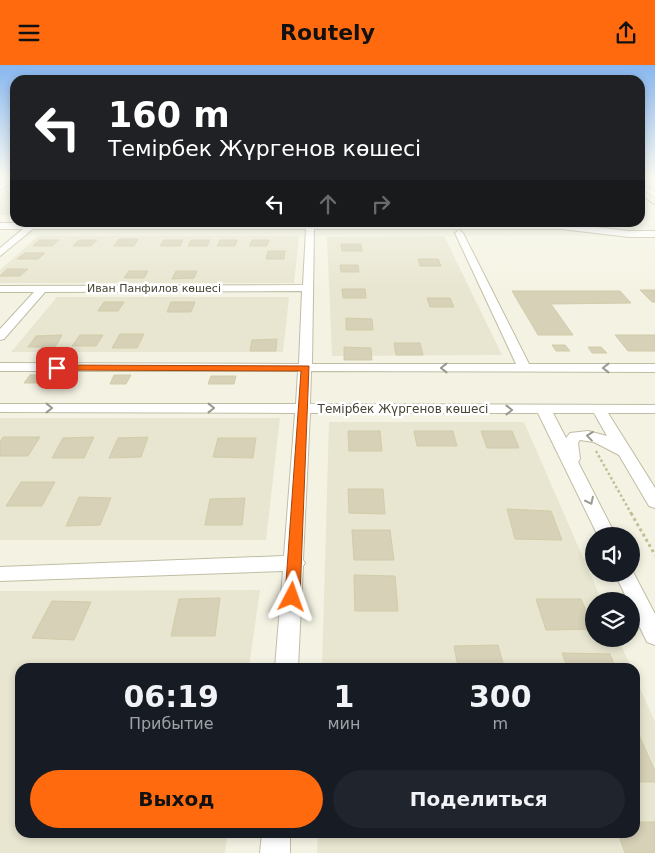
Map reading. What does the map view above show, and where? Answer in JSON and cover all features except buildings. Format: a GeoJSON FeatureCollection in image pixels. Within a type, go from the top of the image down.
{"type":"FeatureCollection","features":[{"type":"Feature","properties":{"kind":"street"},"geometry":{"type":"LineString","coordinates":[[0,253],[29,227]]}},
{"type":"Feature","properties":{"kind":"street"},"geometry":{"type":"LineString","coordinates":[[288,663],[306,368],[310,227]]}},
{"type":"Feature","properties":{"kind":"street"},"geometry":{"type":"LineString","coordinates":[[361,227],[382,232],[406,233],[540,232],[556,227]]}},
{"type":"Feature","properties":{"kind":"street"},"geometry":{"type":"LineString","coordinates":[[586,227],[629,234],[655,233]]}},
{"type":"Feature","properties":{"kind":"street"},"geometry":{"type":"LineString","coordinates":[[459,233],[525,368]]}},
{"type":"Feature","properties":{"kind":"street"},"geometry":{"type":"LineString","coordinates":[[0,336],[43,288]]}},
{"type":"Feature","properties":{"kind":"street","name":"Иван Панфилов көшесі"},"geometry":{"type":"LineString","coordinates":[[0,289],[308,288]]}},
{"type":"Feature","properties":{"kind":"street"},"geometry":{"type":"LineString","coordinates":[[0,367],[655,368]]}},
{"type":"Feature","properties":{"kind":"street","name":"Темірбек Жүргенов көшесі"},"geometry":{"type":"LineString","coordinates":[[0,409],[655,409]]}},
{"type":"Feature","properties":{"kind":"street"},"geometry":{"type":"LineString","coordinates":[[544,410],[603,527]]}},
{"type":"Feature","properties":{"kind":"street"},"geometry":{"type":"LineString","coordinates":[[599,410],[655,502]]}},
{"type":"Feature","properties":{"kind":"street"},"geometry":{"type":"LineString","coordinates":[[573,467],[570,443],[575,435],[602,438],[620,451],[629,461]]}},
{"type":"Feature","properties":{"kind":"street"},"geometry":{"type":"LineString","coordinates":[[0,574],[295,563]]}},
{"type":"Feature","properties":{"kind":"street"},"geometry":{"type":"LineString","coordinates":[[629,582],[655,636]]}},
{"type":"Feature","properties":{"kind":"street"},"geometry":{"type":"LineString","coordinates":[[275,853],[276,838]]}},
{"type":"Feature","properties":{"kind":"path"},"geometry":{"type":"LineString","coordinates":[[587,435],[655,555]]}},
{"type":"Feature","properties":{"kind":"shaded area"},"geometry":{"type":"Polygon","coordinates":[[[38,236],[299,236],[294,283],[0,283],[0,270],[38,236]]]}},
{"type":"Feature","properties":{"kind":"shaded area"},"geometry":{"type":"Polygon","coordinates":[[[444,236],[502,355],[332,356],[327,237],[444,236]]]}},
{"type":"Feature","properties":{"kind":"shaded area"},"geometry":{"type":"Polygon","coordinates":[[[57,297],[289,297],[283,352],[11,352],[57,297]]]}},
{"type":"Feature","properties":{"kind":"shaded area"},"geometry":{"type":"Polygon","coordinates":[[[0,418],[280,418],[266,540],[0,540],[0,418]]]}},
{"type":"Feature","properties":{"kind":"shaded area"},"geometry":{"type":"Polygon","coordinates":[[[329,422],[524,422],[585,562],[585,582],[594,582],[598,592],[585,592],[585,647],[622,647],[629,663],[322,663],[329,422]]]}},
{"type":"Feature","properties":{"kind":"shaded area"},"geometry":{"type":"Polygon","coordinates":[[[260,590],[250,663],[15,663],[15,838],[227,838],[225,853],[0,853],[0,591],[260,590]]]}},
{"type":"Feature","properties":{"kind":"shaded area"},"geometry":{"type":"Polygon","coordinates":[[[640,688],[655,722],[655,853],[317,853],[318,838],[640,838],[640,688]]]}},
{"type":"Feature","properties":{"kind":"route"},"geometry":{"type":"LineString","coordinates":[[57,368],[306,368],[292,597]]}}]}
